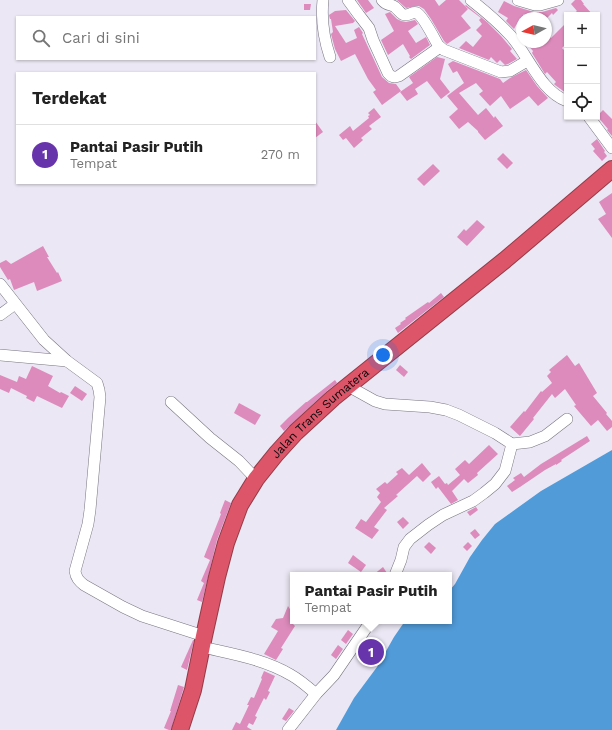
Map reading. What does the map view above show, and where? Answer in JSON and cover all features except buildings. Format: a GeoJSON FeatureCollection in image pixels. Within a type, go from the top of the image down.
{"type":"FeatureCollection","features":[{"type":"Feature","properties":{"kind":"highway","name":"Jalan Trans Sumatera"},"geometry":{"type":"LineString","coordinates":[[180,730],[193,690],[226,543],[240,505],[256,479],[296,432],[348,386],[499,265],[612,169]]}},
{"type":"Feature","properties":{"kind":"street"},"geometry":{"type":"LineString","coordinates":[[323,0],[323,27],[330,57]]}},
{"type":"Feature","properties":{"kind":"street"},"geometry":{"type":"LineString","coordinates":[[348,0],[369,28],[375,46],[388,73],[391,76],[398,76],[440,47]]}},
{"type":"Feature","properties":{"kind":"street"},"geometry":{"type":"LineString","coordinates":[[382,0],[386,4],[394,6],[403,14],[406,15],[415,12],[420,15],[440,47],[449,52],[501,72],[510,72],[527,61]]}},
{"type":"Feature","properties":{"kind":"street"},"geometry":{"type":"LineString","coordinates":[[471,0],[510,35],[518,45],[527,61],[546,85],[556,96],[564,100]]}},
{"type":"Feature","properties":{"kind":"street"},"geometry":{"type":"LineString","coordinates":[[518,0],[534,5],[540,5],[558,0]]}},
{"type":"Feature","properties":{"kind":"street"},"geometry":{"type":"LineString","coordinates":[[591,120],[612,148]]}},
{"type":"Feature","properties":{"kind":"street"},"geometry":{"type":"LineString","coordinates":[[0,284],[44,340],[97,383],[100,390],[90,510],[88,524],[75,571],[76,577],[79,581],[142,616],[291,674],[316,694]]}},
{"type":"Feature","properties":{"kind":"street"},"geometry":{"type":"LineString","coordinates":[[0,315],[15,304]]}},
{"type":"Feature","properties":{"kind":"street"},"geometry":{"type":"LineString","coordinates":[[0,355],[68,361]]}},
{"type":"Feature","properties":{"kind":"street"},"geometry":{"type":"LineString","coordinates":[[348,386],[375,401],[385,404],[446,410],[495,433],[512,444],[530,442],[545,436],[567,419]]}},
{"type":"Feature","properties":{"kind":"street"},"geometry":{"type":"LineString","coordinates":[[171,402],[210,438],[239,461],[256,479]]}},
{"type":"Feature","properties":{"kind":"street"},"geometry":{"type":"LineString","coordinates":[[396,572],[404,547],[416,534],[442,515],[473,501],[495,484],[505,471],[512,444]]}},
{"type":"Feature","properties":{"kind":"street"},"geometry":{"type":"LineString","coordinates":[[288,730],[316,694],[334,675],[369,624]]}},
{"type":"Feature","properties":{"kind":"water"},"geometry":{"type":"Polygon","coordinates":[[[612,450],[612,730],[336,730],[354,698],[377,667],[403,624],[452,624],[452,588],[470,557],[495,524],[541,491],[612,450]]]}},
{"type":"Feature","properties":{"kind":"place","name":"Pantai Pasir Putih"},"geometry":{"type":"Point","coordinates":[371,652]}}]}
